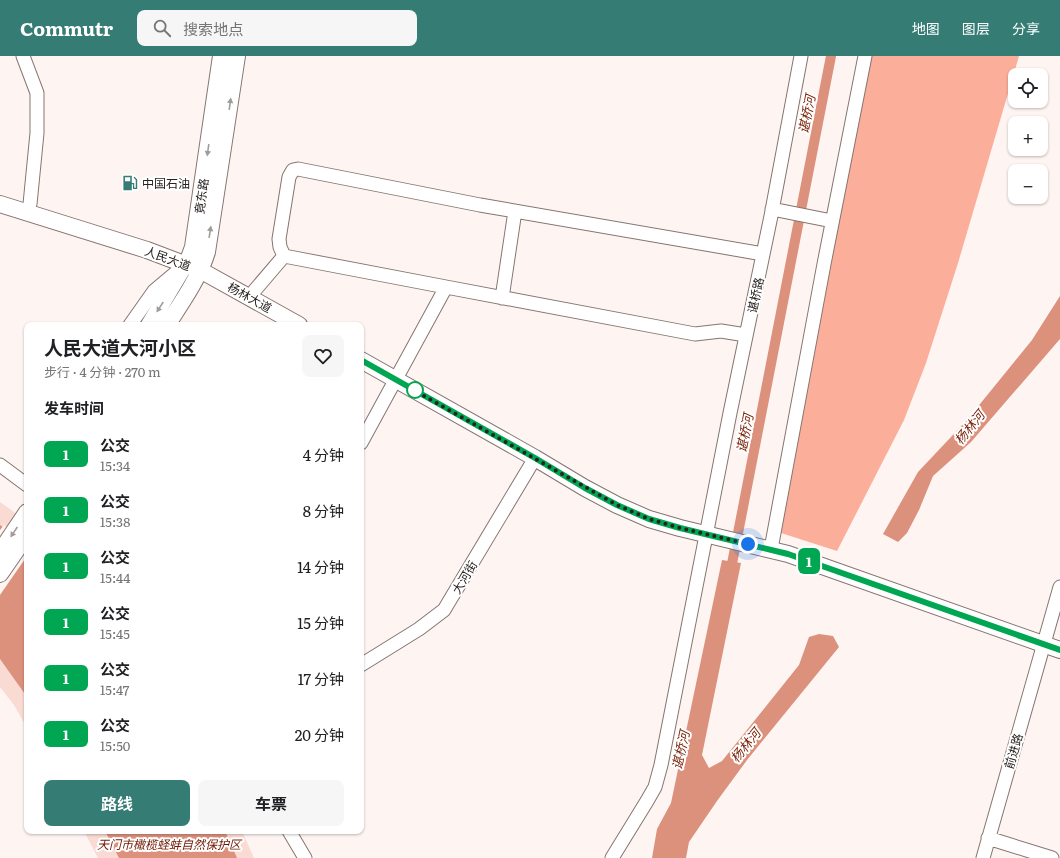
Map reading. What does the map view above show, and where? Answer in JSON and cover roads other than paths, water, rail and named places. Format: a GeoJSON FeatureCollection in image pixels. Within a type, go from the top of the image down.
{"type":"FeatureCollection","features":[{"type":"Feature","properties":{"kind":"main road","name":"竟东路"},"geometry":{"type":"LineString","coordinates":[[169,322],[186,296],[221,56]]}},
{"type":"Feature","properties":{"kind":"main road","name":"竟东路"},"geometry":{"type":"LineString","coordinates":[[151,322],[191,264],[205,258],[237,56]]}},
{"type":"Feature","properties":{"kind":"main road","name":"人民大道"},"geometry":{"type":"LineString","coordinates":[[0,196],[30,204],[157,245],[191,264]]}},
{"type":"Feature","properties":{"kind":"main road","name":"人民大道"},"geometry":{"type":"LineString","coordinates":[[0,204],[191,264]]}},
{"type":"Feature","properties":{"kind":"main road","name":"杨林大道"},"geometry":{"type":"LineString","coordinates":[[191,264],[294,322]]}},
{"type":"Feature","properties":{"kind":"main road"},"geometry":{"type":"LineString","coordinates":[[364,362],[535,458],[585,488],[617,505],[649,519],[707,535],[767,548],[809,561],[1060,650]]}},
{"type":"Feature","properties":{"kind":"main road"},"geometry":{"type":"LineString","coordinates":[[0,552],[24,516]]}},
{"type":"Feature","properties":{"kind":"main road"},"geometry":{"type":"LineString","coordinates":[[0,574],[24,539]]}},
{"type":"Feature","properties":{"kind":"street"},"geometry":{"type":"LineString","coordinates":[[23,56],[37,93],[37,133],[30,204]]}},
{"type":"Feature","properties":{"kind":"street","name":"谌桥路"},"geometry":{"type":"LineString","coordinates":[[612,858],[655,787],[661,765],[801,56]]}},
{"type":"Feature","properties":{"kind":"street"},"geometry":{"type":"LineString","coordinates":[[767,548],[865,56]]}},
{"type":"Feature","properties":{"kind":"street"},"geometry":{"type":"LineString","coordinates":[[284,256],[280,248],[279,239],[289,177],[293,170],[298,169],[515,211],[763,254]]}},
{"type":"Feature","properties":{"kind":"street"},"geometry":{"type":"LineString","coordinates":[[772,209],[832,221]]}},
{"type":"Feature","properties":{"kind":"street"},"geometry":{"type":"LineString","coordinates":[[502,298],[515,211]]}},
{"type":"Feature","properties":{"kind":"street"},"geometry":{"type":"LineString","coordinates":[[284,256],[695,334],[721,331],[746,335]]}},
{"type":"Feature","properties":{"kind":"street"},"geometry":{"type":"LineString","coordinates":[[249,297],[284,256]]}},
{"type":"Feature","properties":{"kind":"street"},"geometry":{"type":"LineString","coordinates":[[132,322],[154,291],[191,264]]}},
{"type":"Feature","properties":{"kind":"street"},"geometry":{"type":"LineString","coordinates":[[364,438],[446,287]]}},
{"type":"Feature","properties":{"kind":"street","name":"大河街"},"geometry":{"type":"LineString","coordinates":[[364,664],[420,629],[444,610],[535,458]]}},
{"type":"Feature","properties":{"kind":"street"},"geometry":{"type":"LineString","coordinates":[[0,465],[24,478]]}},
{"type":"Feature","properties":{"kind":"street","name":"前进路"},"geometry":{"type":"LineString","coordinates":[[982,858],[1060,587]]}},
{"type":"Feature","properties":{"kind":"street"},"geometry":{"type":"LineString","coordinates":[[291,834],[305,858]]}},
{"type":"Feature","properties":{"kind":"street"},"geometry":{"type":"LineString","coordinates":[[988,838],[1052,858]]}},
{"type":"Feature","properties":{"kind":"water","name":"杨林河"},"geometry":{"type":"Polygon","coordinates":[[[1060,296],[1060,339],[971,442],[933,476],[919,510],[907,533],[898,542],[883,534],[918,472],[967,420],[1032,340],[1060,296]]]}},
{"type":"Feature","properties":{"kind":"water"},"geometry":{"type":"Polygon","coordinates":[[[0,525],[24,542],[24,693],[0,659],[0,525]]]}},
{"type":"Feature","properties":{"kind":"water","name":"杨林河"},"geometry":{"type":"Polygon","coordinates":[[[722,560],[741,563],[702,755],[709,768],[722,761],[799,665],[809,637],[819,634],[833,636],[839,647],[747,760],[717,801],[689,842],[686,858],[652,858],[657,829],[671,803],[722,560]]]}},
{"type":"Feature","properties":{"kind":"water","name":"天门市橄榄蛏蚌自然保护区"},"geometry":{"type":"Polygon","coordinates":[[[107,834],[226,834],[237,858],[119,858],[107,834]]]}},
{"type":"Feature","properties":{"kind":"waterway","name":"谌桥河"},"geometry":{"type":"LineString","coordinates":[[730,574],[831,56]]}},
{"type":"Feature","properties":{"kind":"place","name":"中国石油"},"geometry":{"type":"Point","coordinates":[130,183]}}]}
